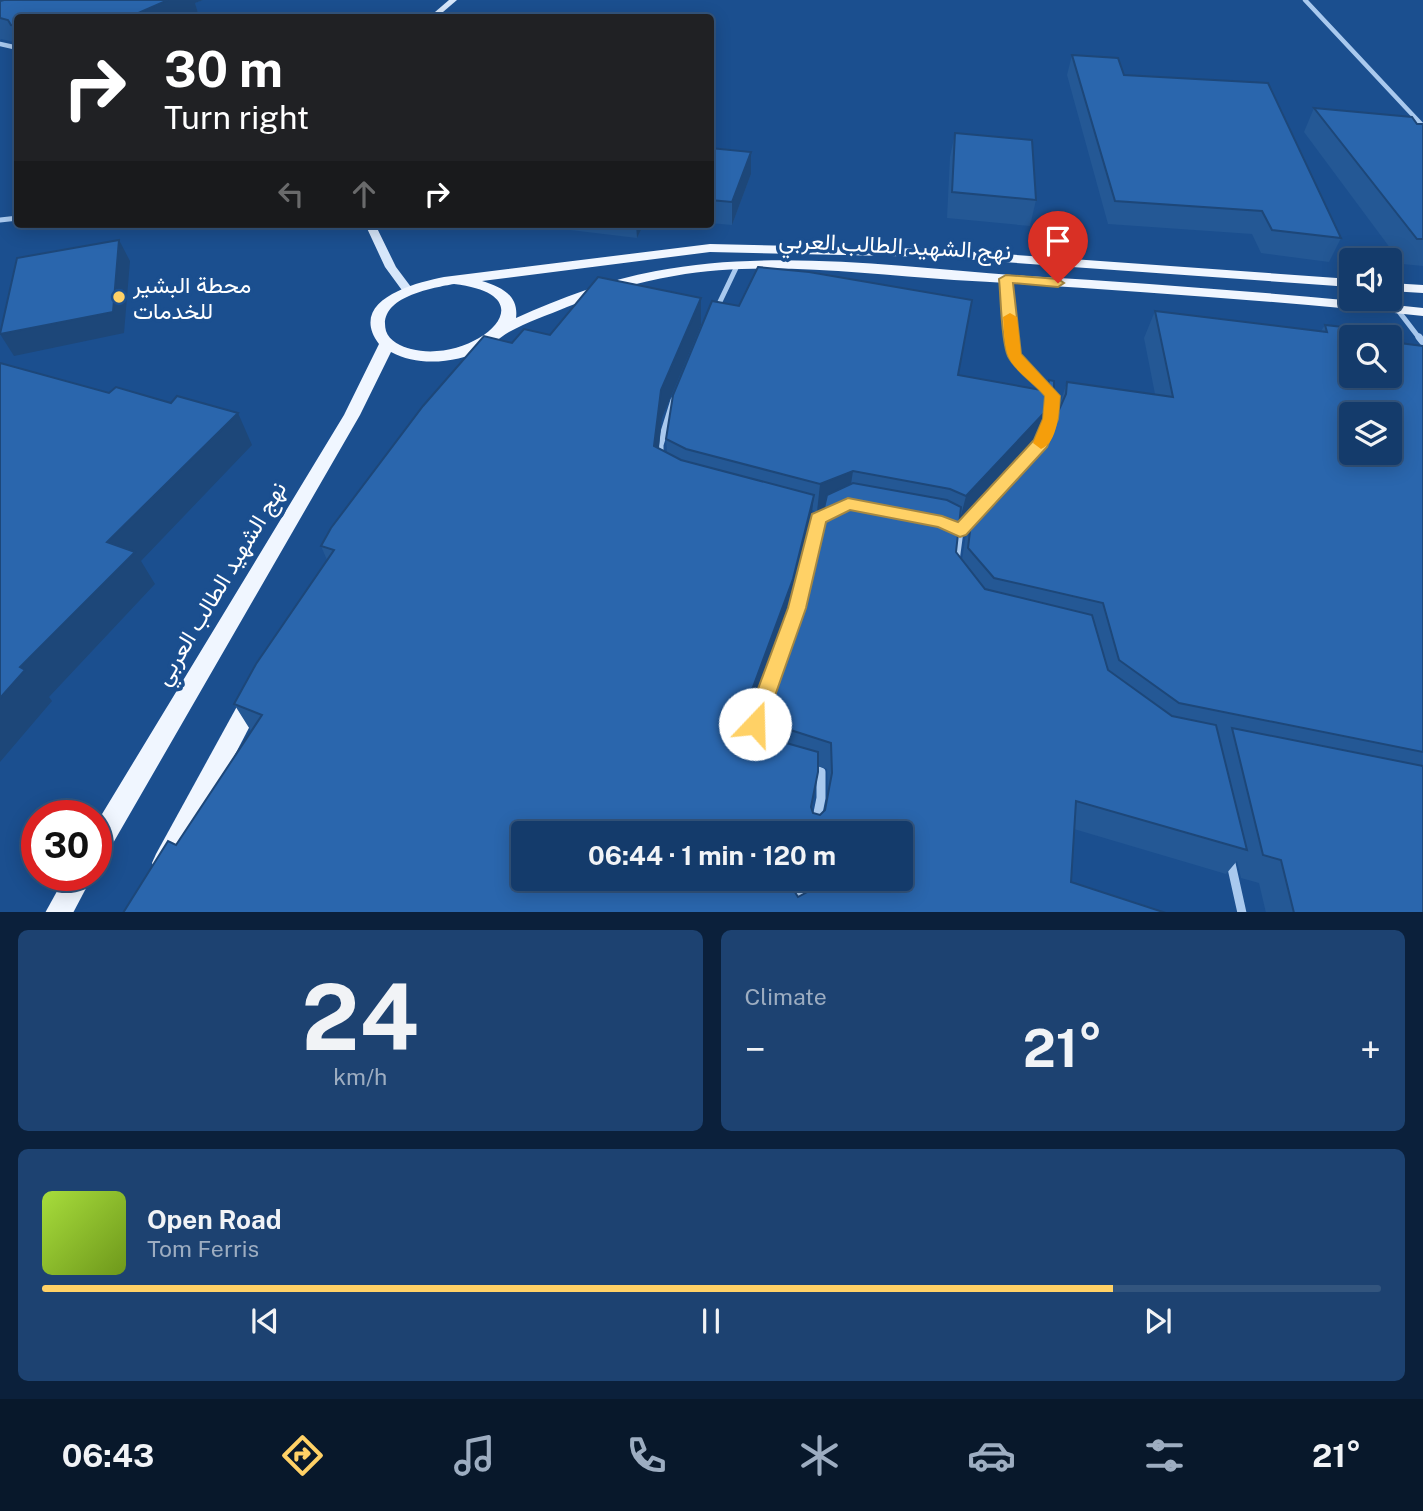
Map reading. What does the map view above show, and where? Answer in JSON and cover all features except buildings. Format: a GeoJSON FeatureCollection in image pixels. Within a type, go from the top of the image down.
{"type":"FeatureCollection","features":[{"type":"Feature","properties":{"kind":"main road"},"geometry":{"type":"LineString","coordinates":[[436,14],[453,0]]}},
{"type":"Feature","properties":{"kind":"main road"},"geometry":{"type":"LineString","coordinates":[[372,228],[391,267],[408,290]]}},
{"type":"Feature","properties":{"kind":"main road","name":"نهج الشهيد الطالب العربي"},"geometry":{"type":"LineString","coordinates":[[454,280],[644,255],[723,248],[934,253],[1339,283]]}},
{"type":"Feature","properties":{"kind":"main road","name":"نهج الشهيد الطالب العربي"},"geometry":{"type":"LineString","coordinates":[[457,373],[492,337],[586,292],[625,281],[679,271],[737,266],[786,266],[1006,279],[1339,305]]}},
{"type":"Feature","properties":{"kind":"main road"},"geometry":{"type":"LineString","coordinates":[[454,280],[482,284],[503,295],[509,306],[508,318],[492,337],[466,351],[432,356],[402,352],[387,344],[379,334],[378,323],[382,311],[408,290],[430,283],[454,280]]}},
{"type":"Feature","properties":{"kind":"main road"},"geometry":{"type":"LineString","coordinates":[[1402,287],[1423,289]]}},
{"type":"Feature","properties":{"kind":"main road","name":"نهج الشهيد الطالب العربي"},"geometry":{"type":"LineString","coordinates":[[1402,310],[1423,312]]}},
{"type":"Feature","properties":{"kind":"main road","name":"نهج الشهيد الطالب العربي"},"geometry":{"type":"LineString","coordinates":[[112,821],[352,415],[387,344]]}},
{"type":"Feature","properties":{"kind":"main road"},"geometry":{"type":"LineString","coordinates":[[158,876],[262,681]]}},
{"type":"Feature","properties":{"kind":"main road"},"geometry":{"type":"LineString","coordinates":[[58,912],[70,891]]}},
{"type":"Feature","properties":{"kind":"street"},"geometry":{"type":"LineString","coordinates":[[1305,0],[1423,126]]}},
{"type":"Feature","properties":{"kind":"street"},"geometry":{"type":"LineString","coordinates":[[713,315],[737,266]]}},
{"type":"Feature","properties":{"kind":"street"},"geometry":{"type":"LineString","coordinates":[[1006,279],[1014,354],[1022,366],[1038,377],[1053,396],[1051,419],[1041,443]]}},
{"type":"Feature","properties":{"kind":"street"},"geometry":{"type":"LineString","coordinates":[[1399,311],[1423,342]]}},
{"type":"Feature","properties":{"kind":"street"},"geometry":{"type":"LineString","coordinates":[[661,470],[660,445],[679,389]]}},
{"type":"Feature","properties":{"kind":"street"},"geometry":{"type":"LineString","coordinates":[[791,511],[818,518],[828,513]]}},
{"type":"Feature","properties":{"kind":"street"},"geometry":{"type":"LineString","coordinates":[[956,566],[960,531],[978,511]]}},
{"type":"Feature","properties":{"kind":"street"},"geometry":{"type":"LineString","coordinates":[[788,634],[797,608],[818,518]]}},
{"type":"Feature","properties":{"kind":"street"},"geometry":{"type":"LineString","coordinates":[[951,526],[960,531]]}},
{"type":"Feature","properties":{"kind":"street"},"geometry":{"type":"LineString","coordinates":[[745,750],[760,712]]}},
{"type":"Feature","properties":{"kind":"street"},"geometry":{"type":"LineString","coordinates":[[808,768],[821,772],[821,797],[816,821]]}},
{"type":"Feature","properties":{"kind":"street"},"geometry":{"type":"LineString","coordinates":[[1227,848],[1242,912]]}},
{"type":"Feature","properties":{"kind":"street"},"geometry":{"type":"LineString","coordinates":[[797,912],[801,891]]}},
{"type":"Feature","properties":{"kind":"slow traffic"},"geometry":{"type":"LineString","coordinates":[[1010,317],[1014,354],[1022,366],[1038,377],[1053,396],[1051,419],[1041,443]]}},
{"type":"Feature","properties":{"kind":"place","name":"محطة البشير للخدمات"},"geometry":{"type":"Point","coordinates":[119,297]}},
{"type":"Feature","properties":{"kind":"route"},"geometry":{"type":"LineString","coordinates":[[755,724],[797,608],[818,518],[848,504],[942,522],[960,531],[1041,443],[1051,419],[1053,396],[1038,377],[1022,366],[1014,354],[1006,279],[1058,283]]}}]}
